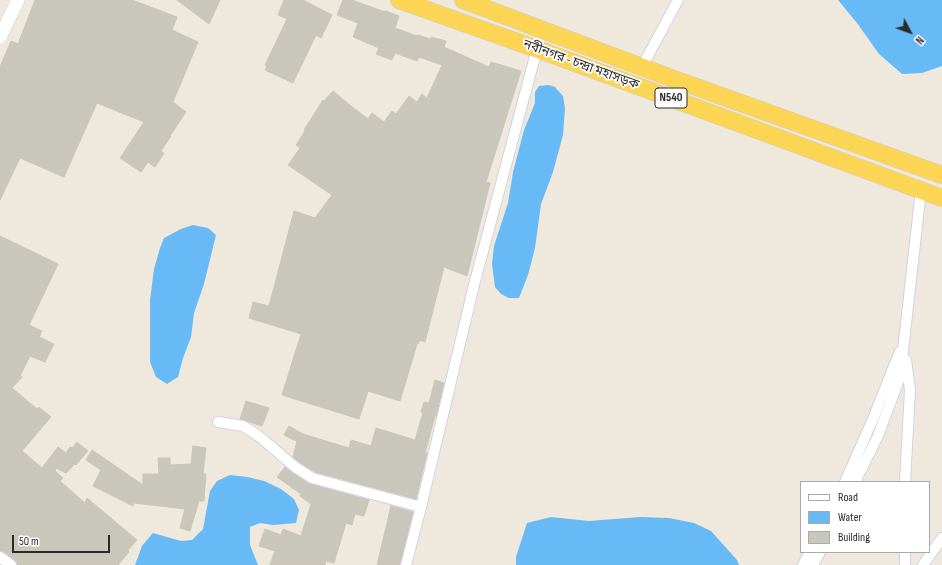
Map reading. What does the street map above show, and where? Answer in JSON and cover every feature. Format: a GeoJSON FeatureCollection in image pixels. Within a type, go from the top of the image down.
{"type":"FeatureCollection","features":[{"type":"Feature","properties":{"kind":"highway","name":"নবীনগর - চন্দ্রা মহাসড়ক"},"geometry":{"type":"LineString","coordinates":[[399,0],[537,49],[942,198]]}},
{"type":"Feature","properties":{"kind":"highway","name":"নবীনগর - চন্দ্রা মহাসড়ক"},"geometry":{"type":"LineString","coordinates":[[463,0],[642,67],[942,175]]}},
{"type":"Feature","properties":{"kind":"street"},"geometry":{"type":"LineString","coordinates":[[0,37],[18,0]]}},
{"type":"Feature","properties":{"kind":"street"},"geometry":{"type":"LineString","coordinates":[[642,67],[678,0]]}},
{"type":"Feature","properties":{"kind":"street"},"geometry":{"type":"LineString","coordinates":[[406,565],[474,285],[537,49]]}},
{"type":"Feature","properties":{"kind":"street"},"geometry":{"type":"LineString","coordinates":[[856,481],[878,436],[900,377],[920,190]]}},
{"type":"Feature","properties":{"kind":"street"},"geometry":{"type":"LineString","coordinates":[[845,481],[904,344]]}},
{"type":"Feature","properties":{"kind":"street"},"geometry":{"type":"LineString","coordinates":[[904,344],[910,390],[905,481]]}},
{"type":"Feature","properties":{"kind":"street"},"geometry":{"type":"LineString","coordinates":[[218,422],[242,426],[260,437],[295,467],[312,478],[421,507]]}},
{"type":"Feature","properties":{"kind":"street"},"geometry":{"type":"LineString","coordinates":[[923,565],[942,538]]}},
{"type":"Feature","properties":{"kind":"street"},"geometry":{"type":"LineString","coordinates":[[803,565],[809,553]]}},
{"type":"Feature","properties":{"kind":"street"},"geometry":{"type":"LineString","coordinates":[[813,565],[819,553]]}},
{"type":"Feature","properties":{"kind":"street"},"geometry":{"type":"LineString","coordinates":[[905,553],[905,565]]}},
{"type":"Feature","properties":{"kind":"street"},"geometry":{"type":"LineString","coordinates":[[0,557],[11,565]]}},
{"type":"Feature","properties":{"kind":"water"},"geometry":{"type":"Polygon","coordinates":[[[838,0],[942,0],[942,66],[922,73],[902,74],[879,54],[857,23],[838,0]]]}},
{"type":"Feature","properties":{"kind":"water"},"geometry":{"type":"Polygon","coordinates":[[[549,85],[555,87],[563,96],[565,108],[563,135],[553,172],[541,204],[535,248],[528,275],[519,298],[509,298],[501,294],[495,287],[492,264],[494,246],[508,203],[513,172],[524,130],[535,103],[535,92],[539,86],[549,85]]]}},
{"type":"Feature","properties":{"kind":"water"},"geometry":{"type":"Polygon","coordinates":[[[193,225],[208,228],[216,235],[204,284],[194,313],[191,337],[178,377],[167,384],[156,377],[150,362],[150,300],[154,269],[164,238],[181,229],[193,225]]]}},
{"type":"Feature","properties":{"kind":"water"},"geometry":{"type":"Polygon","coordinates":[[[230,475],[264,481],[281,489],[294,499],[299,510],[296,523],[273,525],[260,523],[250,527],[250,545],[258,565],[135,565],[142,546],[153,533],[181,541],[192,540],[203,529],[210,491],[217,481],[230,475]]]}},
{"type":"Feature","properties":{"kind":"water"},"geometry":{"type":"Polygon","coordinates":[[[551,517],[589,521],[640,517],[669,518],[694,523],[711,531],[737,560],[739,565],[516,565],[516,557],[527,523],[551,517]]]}},
{"type":"Feature","properties":{"kind":"building"},"geometry":{"type":"Polygon","coordinates":[[[35,0],[132,0],[177,17],[172,30],[198,42],[173,102],[186,112],[161,151],[164,153],[155,167],[148,162],[141,172],[120,158],[144,122],[97,103],[64,177],[20,158],[0,200],[0,67],[11,41],[18,44],[35,0]]]}},
{"type":"Feature","properties":{"kind":"building"},"geometry":{"type":"Polygon","coordinates":[[[177,0],[220,0],[209,24],[177,0]]]}},
{"type":"Feature","properties":{"kind":"building"},"geometry":{"type":"Polygon","coordinates":[[[284,0],[303,0],[332,15],[321,38],[316,35],[293,83],[265,70],[267,67],[265,65],[287,19],[278,15],[284,0]]]}},
{"type":"Feature","properties":{"kind":"building"},"geometry":{"type":"Polygon","coordinates":[[[343,0],[352,0],[399,16],[395,28],[417,36],[430,39],[431,37],[446,41],[444,47],[489,67],[491,62],[521,71],[486,182],[490,183],[467,276],[444,267],[425,342],[420,340],[417,344],[400,401],[368,391],[359,419],[282,395],[301,334],[249,318],[253,302],[269,306],[294,211],[315,218],[332,195],[288,165],[300,148],[296,145],[305,131],[304,130],[323,100],[324,101],[333,91],[368,119],[372,113],[384,122],[392,111],[396,114],[409,96],[417,102],[422,94],[427,98],[442,65],[419,57],[417,61],[395,53],[392,60],[376,54],[379,48],[353,37],[358,23],[337,15],[343,0]]]}},
{"type":"Feature","properties":{"kind":"building"},"geometry":{"type":"Polygon","coordinates":[[[0,236],[58,264],[29,325],[42,331],[39,337],[54,344],[45,362],[30,356],[20,376],[22,377],[12,388],[37,409],[39,407],[51,417],[22,451],[42,468],[58,447],[66,453],[70,447],[72,448],[77,442],[88,451],[76,465],[75,464],[66,473],[56,468],[55,471],[63,478],[60,481],[85,503],[87,498],[137,540],[118,565],[17,565],[15,560],[4,552],[0,551],[0,236]]]}},
{"type":"Feature","properties":{"kind":"building"},"geometry":{"type":"Polygon","coordinates":[[[435,380],[444,383],[425,453],[427,453],[416,499],[315,472],[293,457],[297,441],[284,435],[289,426],[303,434],[349,448],[351,440],[371,446],[376,428],[415,440],[423,412],[421,412],[424,402],[429,403],[435,380]]]}},
{"type":"Feature","properties":{"kind":"building"},"geometry":{"type":"Polygon","coordinates":[[[246,401],[269,408],[262,426],[240,419],[246,401]]]}},
{"type":"Feature","properties":{"kind":"building"},"geometry":{"type":"Polygon","coordinates":[[[193,446],[206,448],[203,474],[206,474],[204,501],[199,501],[190,531],[180,528],[185,509],[134,503],[133,506],[93,486],[101,470],[86,460],[92,450],[143,485],[143,474],[159,474],[158,458],[170,458],[170,465],[191,464],[193,446]]]}},
{"type":"Feature","properties":{"kind":"building"},"geometry":{"type":"Polygon","coordinates":[[[285,467],[310,484],[369,500],[364,516],[355,514],[352,525],[346,523],[334,563],[326,561],[325,565],[270,565],[275,551],[259,546],[265,529],[281,535],[283,529],[301,536],[311,504],[300,496],[301,494],[277,477],[285,467]]]}},
{"type":"Feature","properties":{"kind":"building"},"geometry":{"type":"Polygon","coordinates":[[[391,506],[413,512],[400,565],[377,565],[391,506]]]}}]}
